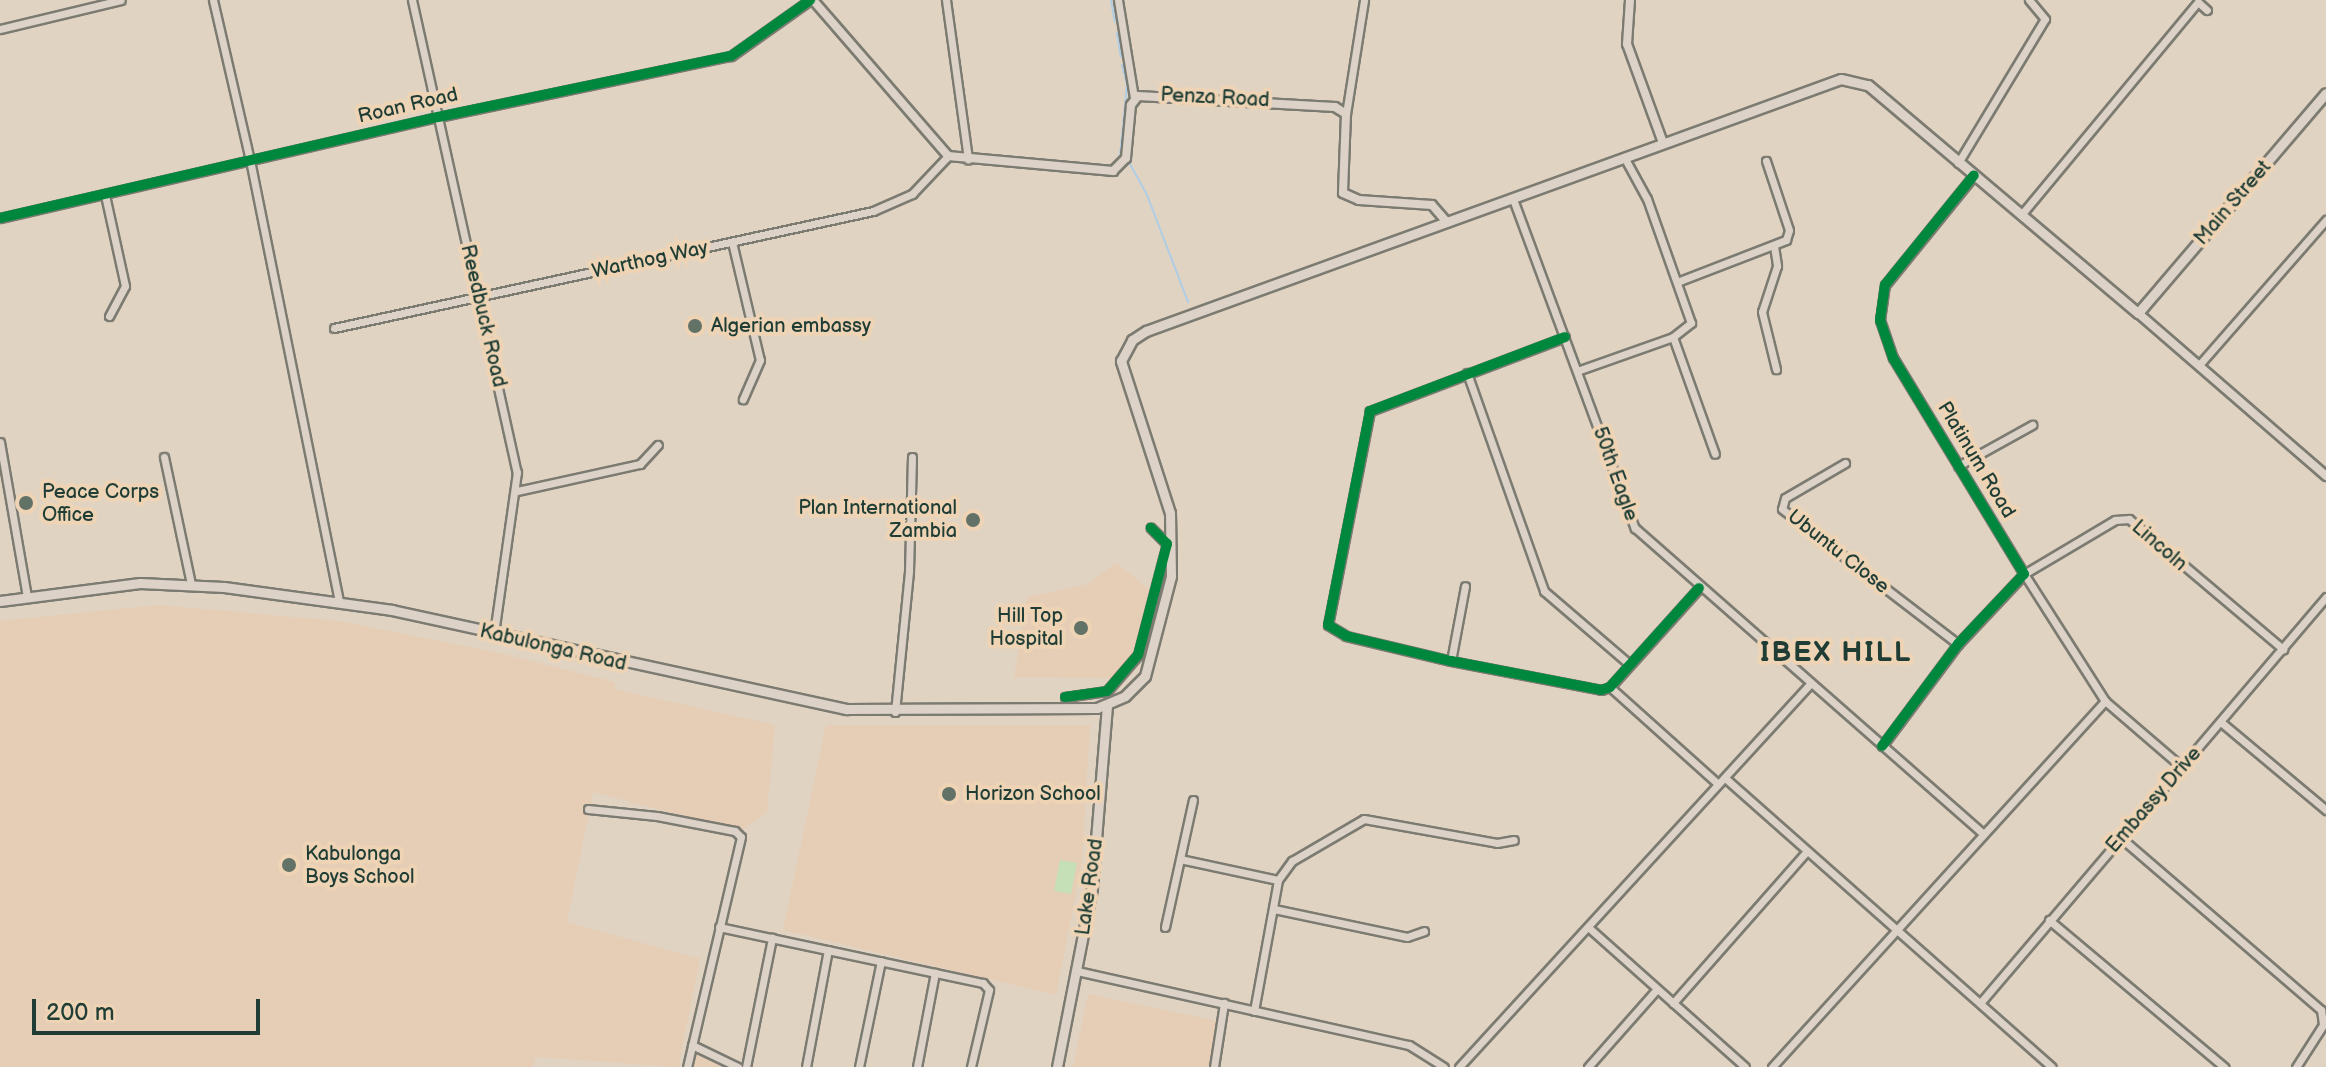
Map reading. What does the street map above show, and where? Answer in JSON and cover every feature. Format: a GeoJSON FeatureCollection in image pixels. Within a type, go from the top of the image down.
{"type":"FeatureCollection","features":[{"type":"Feature","properties":{"kind":"main road"},"geometry":{"type":"LineString","coordinates":[[1107,706],[1133,690],[1145,676],[1174,547],[1170,513],[1126,388],[1124,349],[1146,331],[1818,85],[1852,79],[1868,85],[2138,313]]}},
{"type":"Feature","properties":{"kind":"main road","name":"Main Street"},"geometry":{"type":"LineString","coordinates":[[2138,313],[2326,93]]}},
{"type":"Feature","properties":{"kind":"main road","name":"Kabulonga Road"},"geometry":{"type":"LineString","coordinates":[[0,601],[140,583],[191,584],[339,601],[805,702],[895,712],[1107,706]]}},
{"type":"Feature","properties":{"kind":"main road","name":"Lake Road"},"geometry":{"type":"LineString","coordinates":[[1057,1067],[1096,859],[1107,706]]}},
{"type":"Feature","properties":{"kind":"street"},"geometry":{"type":"LineString","coordinates":[[0,29],[121,0]]}},
{"type":"Feature","properties":{"kind":"street"},"geometry":{"type":"LineString","coordinates":[[213,0],[250,160],[339,601]]}},
{"type":"Feature","properties":{"kind":"street","name":"Reedbuck Road"},"geometry":{"type":"LineString","coordinates":[[412,0],[513,448],[517,491],[494,634]]}},
{"type":"Feature","properties":{"kind":"street"},"geometry":{"type":"LineString","coordinates":[[811,0],[948,156]]}},
{"type":"Feature","properties":{"kind":"street","name":"Roan Road"},"geometry":{"type":"LineString","coordinates":[[0,218],[438,117],[731,56],[811,0]]}},
{"type":"Feature","properties":{"kind":"street"},"geometry":{"type":"LineString","coordinates":[[946,0],[968,159]]}},
{"type":"Feature","properties":{"kind":"street"},"geometry":{"type":"LineString","coordinates":[[1118,0],[1134,98]]}},
{"type":"Feature","properties":{"kind":"street"},"geometry":{"type":"LineString","coordinates":[[1364,0],[1346,114],[1343,193],[1359,200],[1432,205],[1447,222]]}},
{"type":"Feature","properties":{"kind":"street"},"geometry":{"type":"LineString","coordinates":[[1630,0],[1627,44],[1663,143]]}},
{"type":"Feature","properties":{"kind":"street"},"geometry":{"type":"LineString","coordinates":[[1958,163],[2045,19],[2029,0]]}},
{"type":"Feature","properties":{"kind":"street"},"geometry":{"type":"LineString","coordinates":[[2021,215],[2197,1],[2207,10]]}},
{"type":"Feature","properties":{"kind":"street","name":"Penza Road"},"geometry":{"type":"LineString","coordinates":[[948,156],[1113,171],[1126,158],[1134,98],[1153,94],[1335,107],[1346,114]]}},
{"type":"Feature","properties":{"kind":"street","name":"Warthog Way"},"geometry":{"type":"LineString","coordinates":[[334,328],[732,242],[899,202],[948,156]]}},
{"type":"Feature","properties":{"kind":"street"},"geometry":{"type":"LineString","coordinates":[[1577,371],[1673,337],[1691,323],[1647,199],[1624,157]]}},
{"type":"Feature","properties":{"kind":"street"},"geometry":{"type":"LineString","coordinates":[[1677,282],[1786,240],[1789,230],[1766,161]]}},
{"type":"Feature","properties":{"kind":"street","name":"Platinum Road"},"geometry":{"type":"LineString","coordinates":[[1974,175],[1885,285],[1879,302],[1893,358],[2105,701],[2183,768]]}},
{"type":"Feature","properties":{"kind":"street"},"geometry":{"type":"LineString","coordinates":[[105,195],[125,286],[109,316]]}},
{"type":"Feature","properties":{"kind":"street","name":"50th Eagle"},"geometry":{"type":"LineString","coordinates":[[1513,199],[1631,522],[1699,588],[1982,833]]}},
{"type":"Feature","properties":{"kind":"street"},"geometry":{"type":"LineString","coordinates":[[2199,365],[2326,220]]}},
{"type":"Feature","properties":{"kind":"street"},"geometry":{"type":"LineString","coordinates":[[732,242],[760,360],[743,399]]}},
{"type":"Feature","properties":{"kind":"street"},"geometry":{"type":"LineString","coordinates":[[1774,246],[1777,266],[1762,312],[1776,369]]}},
{"type":"Feature","properties":{"kind":"street"},"geometry":{"type":"LineString","coordinates":[[2138,313],[2326,476]]}},
{"type":"Feature","properties":{"kind":"street"},"geometry":{"type":"LineString","coordinates":[[1565,337],[1370,411],[1328,618],[1333,631],[1451,661],[1584,688],[1610,687],[1897,928],[2052,1067]]}},
{"type":"Feature","properties":{"kind":"street"},"geometry":{"type":"LineString","coordinates":[[1673,337],[1715,454]]}},
{"type":"Feature","properties":{"kind":"street"},"geometry":{"type":"LineString","coordinates":[[1467,373],[1544,591],[1628,663]]}},
{"type":"Feature","properties":{"kind":"street"},"geometry":{"type":"LineString","coordinates":[[1958,466],[2032,425]]}},
{"type":"Feature","properties":{"kind":"street"},"geometry":{"type":"LineString","coordinates":[[0,442],[27,597]]}},
{"type":"Feature","properties":{"kind":"street"},"geometry":{"type":"LineString","coordinates":[[517,491],[640,464],[658,445]]}},
{"type":"Feature","properties":{"kind":"street"},"geometry":{"type":"LineString","coordinates":[[164,457],[191,584]]}},
{"type":"Feature","properties":{"kind":"street"},"geometry":{"type":"LineString","coordinates":[[895,712],[909,571],[912,457]]}},
{"type":"Feature","properties":{"kind":"street","name":"Ubuntu Close"},"geometry":{"type":"LineString","coordinates":[[1845,463],[1785,498],[1782,509],[1958,644]]}},
{"type":"Feature","properties":{"kind":"street","name":"Lincoln"},"geometry":{"type":"LineString","coordinates":[[2024,574],[2115,520],[2129,519],[2283,649]]}},
{"type":"Feature","properties":{"kind":"street"},"geometry":{"type":"LineString","coordinates":[[1065,697],[1107,691],[1138,655],[1167,544],[1151,528]]}},
{"type":"Feature","properties":{"kind":"street"},"geometry":{"type":"LineString","coordinates":[[1882,746],[1958,644],[2024,574]]}},
{"type":"Feature","properties":{"kind":"street"},"geometry":{"type":"LineString","coordinates":[[1451,661],[1465,586]]}},
{"type":"Feature","properties":{"kind":"street"},"geometry":{"type":"LineString","coordinates":[[1610,687],[1628,663],[1699,588]]}},
{"type":"Feature","properties":{"kind":"street","name":"Embassy Drive"},"geometry":{"type":"LineString","coordinates":[[1981,1002],[2222,723],[2326,597]]}},
{"type":"Feature","properties":{"kind":"street"},"geometry":{"type":"LineString","coordinates":[[1459,1067],[1809,685]]}},
{"type":"Feature","properties":{"kind":"street"},"geometry":{"type":"LineString","coordinates":[[1772,1067],[2105,701]]}},
{"type":"Feature","properties":{"kind":"street"},"geometry":{"type":"LineString","coordinates":[[2222,723],[2326,810]]}},
{"type":"Feature","properties":{"kind":"street"},"geometry":{"type":"LineString","coordinates":[[1165,927],[1193,800]]}},
{"type":"Feature","properties":{"kind":"street"},"geometry":{"type":"LineString","coordinates":[[588,809],[615,809],[739,833],[687,1067]]}},
{"type":"Feature","properties":{"kind":"street"},"geometry":{"type":"LineString","coordinates":[[1254,1011],[1278,880],[1292,861],[1364,819],[1497,843],[1514,840]]}},
{"type":"Feature","properties":{"kind":"street"},"geometry":{"type":"LineString","coordinates":[[2121,838],[2321,1010],[2323,1025],[2296,1067]]}},
{"type":"Feature","properties":{"kind":"street"},"geometry":{"type":"LineString","coordinates":[[1673,1003],[1806,852]]}},
{"type":"Feature","properties":{"kind":"street"},"geometry":{"type":"LineString","coordinates":[[1180,859],[1278,880]]}},
{"type":"Feature","properties":{"kind":"street"},"geometry":{"type":"LineString","coordinates":[[1274,909],[1407,937],[1424,931]]}},
{"type":"Feature","properties":{"kind":"street"},"geometry":{"type":"LineString","coordinates":[[2049,920],[2224,1067]]}},
{"type":"Feature","properties":{"kind":"street"},"geometry":{"type":"LineString","coordinates":[[719,927],[988,987],[971,1067]]}},
{"type":"Feature","properties":{"kind":"street"},"geometry":{"type":"LineString","coordinates":[[1588,927],[1745,1067]]}},
{"type":"Feature","properties":{"kind":"street"},"geometry":{"type":"LineString","coordinates":[[746,1067],[772,938]]}},
{"type":"Feature","properties":{"kind":"street"},"geometry":{"type":"LineString","coordinates":[[806,1067],[828,950]]}},
{"type":"Feature","properties":{"kind":"street"},"geometry":{"type":"LineString","coordinates":[[859,1067],[881,961]]}},
{"type":"Feature","properties":{"kind":"street"},"geometry":{"type":"LineString","coordinates":[[1077,971],[1409,1045],[1444,1067]]}},
{"type":"Feature","properties":{"kind":"street"},"geometry":{"type":"LineString","coordinates":[[917,1067],[935,973]]}},
{"type":"Feature","properties":{"kind":"street"},"geometry":{"type":"LineString","coordinates":[[1588,1067],[1657,989]]}},
{"type":"Feature","properties":{"kind":"street"},"geometry":{"type":"LineString","coordinates":[[1214,1067],[1224,1003]]}},
{"type":"Feature","properties":{"kind":"street"},"geometry":{"type":"LineString","coordinates":[[692,1045],[738,1067]]}},
{"type":"Feature","properties":{"kind":"shaded area","name":"Hill Top Hospital"},"geometry":{"type":"Polygon","coordinates":[[[1116,563],[1149,589],[1133,659],[1112,678],[1014,677],[1027,597],[1088,584],[1116,563]]]}},
{"type":"Feature","properties":{"kind":"shaded area","name":"Kabulonga Boys School"},"geometry":{"type":"Polygon","coordinates":[[[159,605],[339,621],[500,653],[615,682],[614,689],[775,725],[767,812],[741,831],[593,792],[567,922],[700,959],[678,1067],[536,1057],[533,1067],[0,1067],[0,621],[159,605]]]}},
{"type":"Feature","properties":{"kind":"shaded area","name":"Horizon School"},"geometry":{"type":"Polygon","coordinates":[[[826,725],[1090,725],[1082,862],[1056,995],[783,930],[826,725]]]}},
{"type":"Feature","properties":{"kind":"shaded area"},"geometry":{"type":"Polygon","coordinates":[[[1088,994],[1217,1021],[1211,1067],[1073,1067],[1088,994]]]}},
{"type":"Feature","properties":{"kind":"shaded area"},"geometry":{"type":"Polygon","coordinates":[[[692,1045],[746,1067],[687,1067],[692,1045]]]}},
{"type":"Feature","properties":{"kind":"green space"},"geometry":{"type":"Polygon","coordinates":[[[1060,860],[1077,863],[1071,894],[1054,891],[1060,860]]]}},
{"type":"Feature","properties":{"kind":"waterway"},"geometry":{"type":"LineString","coordinates":[[1111,0],[1115,22]]}},
{"type":"Feature","properties":{"kind":"waterway"},"geometry":{"type":"LineString","coordinates":[[1117,33],[1121,57]]}},
{"type":"Feature","properties":{"kind":"waterway"},"geometry":{"type":"LineString","coordinates":[[1120,155],[1127,85],[1122,65]]}},
{"type":"Feature","properties":{"kind":"waterway"},"geometry":{"type":"LineString","coordinates":[[1130,164],[1147,195],[1188,302]]}},
{"type":"Feature","properties":{"kind":"cycle path"},"geometry":{"type":"LineString","coordinates":[[0,218],[438,117],[731,56],[810,0]]}},
{"type":"Feature","properties":{"kind":"cycle path"},"geometry":{"type":"LineString","coordinates":[[1882,746],[1958,644],[2024,574],[1893,358],[1880,320],[1885,285],[1974,175]]}},
{"type":"Feature","properties":{"kind":"cycle path"},"geometry":{"type":"LineString","coordinates":[[1565,337],[1370,411],[1328,625],[1346,636],[1451,661],[1601,690],[1610,687],[1699,588]]}},
{"type":"Feature","properties":{"kind":"cycle path"},"geometry":{"type":"LineString","coordinates":[[1065,697],[1107,691],[1138,655],[1167,544],[1151,528]]}},
{"type":"Feature","properties":{"kind":"place","name":"Algerian embassy"},"geometry":{"type":"Point","coordinates":[695,326]}},
{"type":"Feature","properties":{"kind":"place","name":"Peace Corps Office"},"geometry":{"type":"Point","coordinates":[26,503]}},
{"type":"Feature","properties":{"kind":"place","name":"Plan International Zambia"},"geometry":{"type":"Point","coordinates":[973,520]}},
{"type":"Feature","properties":{"kind":"place","name":"Hill Top Hospital"},"geometry":{"type":"Point","coordinates":[1081,628]}},
{"type":"Feature","properties":{"kind":"place","name":"Horizon School"},"geometry":{"type":"Point","coordinates":[949,794]}},
{"type":"Feature","properties":{"kind":"place","name":"Kabulonga Boys School"},"geometry":{"type":"Point","coordinates":[289,865]}},
{"type":"Feature","properties":{"kind":"district","name":"IBEX HILL"},"geometry":{"type":"Point","coordinates":[1836,653]}}]}
